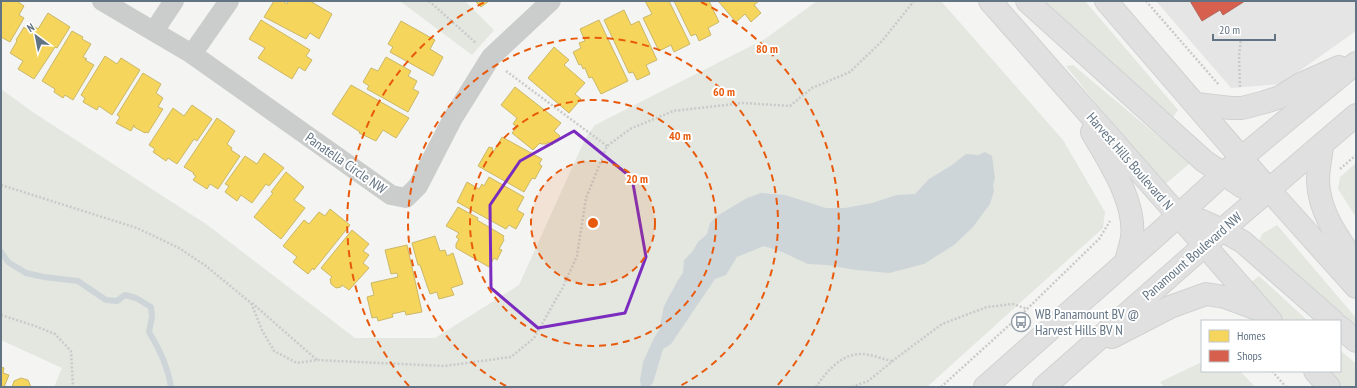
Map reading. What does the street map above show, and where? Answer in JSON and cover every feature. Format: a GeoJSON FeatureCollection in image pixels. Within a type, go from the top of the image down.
{"type":"FeatureCollection","features":[{"type":"Feature","properties":{"kind":"main road","name":"Harvest Hills Boulevard N"},"geometry":{"type":"LineString","coordinates":[[990,1],[1266,316]]}},
{"type":"Feature","properties":{"kind":"main road"},"geometry":{"type":"LineString","coordinates":[[1027,1],[1198,155],[1243,187],[1258,190],[1269,190]]}},
{"type":"Feature","properties":{"kind":"main road"},"geometry":{"type":"LineString","coordinates":[[1106,1],[1269,190],[1356,287]]}},
{"type":"Feature","properties":{"kind":"main road"},"geometry":{"type":"LineString","coordinates":[[1196,104],[1242,108],[1265,102],[1280,97],[1301,84],[1356,60]]}},
{"type":"Feature","properties":{"kind":"main road"},"geometry":{"type":"LineString","coordinates":[[985,387],[1242,158],[1356,63]]}},
{"type":"Feature","properties":{"kind":"main road"},"geometry":{"type":"LineString","coordinates":[[1070,92],[1117,177],[1127,202],[1131,218],[1132,236],[1126,261]]}},
{"type":"Feature","properties":{"kind":"main road","name":"Panamount Boulevard NW"},"geometry":{"type":"LineString","coordinates":[[1044,387],[1222,230],[1356,115]]}},
{"type":"Feature","properties":{"kind":"main road"},"geometry":{"type":"LineString","coordinates":[[1322,145],[1318,181],[1319,194],[1326,216],[1356,264]]}},
{"type":"Feature","properties":{"kind":"main road"},"geometry":{"type":"LineString","coordinates":[[1178,216],[1202,221],[1243,242],[1332,320]]}},
{"type":"Feature","properties":{"kind":"main road"},"geometry":{"type":"LineString","coordinates":[[1083,352],[1170,307],[1206,294],[1225,297],[1266,316]]}},
{"type":"Feature","properties":{"kind":"main road"},"geometry":{"type":"LineString","coordinates":[[1341,328],[1356,341]]}},
{"type":"Feature","properties":{"kind":"main road"},"geometry":{"type":"LineString","coordinates":[[1316,372],[1329,387]]}},
{"type":"Feature","properties":{"kind":"street","name":"Panatella Circle NW"},"geometry":{"type":"LineString","coordinates":[[102,1],[192,54],[391,195],[406,198],[418,186],[453,118],[491,57],[551,1]]}},
{"type":"Feature","properties":{"kind":"street"},"geometry":{"type":"LineString","coordinates":[[154,31],[174,1]]}},
{"type":"Feature","properties":{"kind":"street"},"geometry":{"type":"LineString","coordinates":[[192,54],[229,1]]}},
{"type":"Feature","properties":{"kind":"path"},"geometry":{"type":"LineString","coordinates":[[429,1],[504,69],[607,146]]}},
{"type":"Feature","properties":{"kind":"path"},"geometry":{"type":"LineString","coordinates":[[251,303],[262,330],[274,351],[297,363],[316,360],[444,366],[511,357],[534,338],[563,287],[576,256],[586,198],[607,146],[630,129],[673,111],[743,104],[790,106],[812,88],[850,72],[882,41],[914,1]]}},
{"type":"Feature","properties":{"kind":"path"},"geometry":{"type":"LineString","coordinates":[[1146,1],[1223,89]]}},
{"type":"Feature","properties":{"kind":"path"},"geometry":{"type":"LineString","coordinates":[[1240,90],[1239,56],[1241,39]]}},
{"type":"Feature","properties":{"kind":"path"},"geometry":{"type":"LineString","coordinates":[[1,185],[137,228],[179,248],[206,266],[316,360]]}},
{"type":"Feature","properties":{"kind":"path"},"geometry":{"type":"LineString","coordinates":[[941,387],[1027,309],[1099,239],[1111,221]]}},
{"type":"Feature","properties":{"kind":"path"},"geometry":{"type":"LineString","coordinates":[[852,387],[868,381],[942,324],[987,307],[1013,304],[1027,309]]}},
{"type":"Feature","properties":{"kind":"path"},"geometry":{"type":"LineString","coordinates":[[1,315],[56,334],[71,351],[73,387]]}},
{"type":"Feature","properties":{"kind":"path"},"geometry":{"type":"LineString","coordinates":[[816,387],[834,365],[845,358],[860,354],[892,362]]}},
{"type":"Feature","properties":{"kind":"path"},"geometry":{"type":"LineString","coordinates":[[1273,372],[1286,387]]}},
{"type":"Feature","properties":{"kind":"highlighted area"},"geometry":{"type":"Polygon","coordinates":[[[574,131],[632,178],[646,257],[625,313],[538,328],[491,288],[490,205],[520,161],[574,131]]]}},
{"type":"Feature","properties":{"kind":"shaded area"},"geometry":{"type":"Polygon","coordinates":[[[400,1],[465,1],[494,30],[472,55],[400,1]]]}},
{"type":"Feature","properties":{"kind":"shaded area"},"geometry":{"type":"Polygon","coordinates":[[[817,1],[941,1],[1063,140],[1105,212],[1103,228],[927,387],[54,387],[62,368],[1,340],[1,89],[34,113],[206,224],[355,338],[435,338],[519,285],[586,137],[595,125],[765,39],[817,1]]]}},
{"type":"Feature","properties":{"kind":"shaded area"},"geometry":{"type":"Polygon","coordinates":[[[1043,1],[1085,1],[1178,110],[1173,117],[1043,1]]]}},
{"type":"Feature","properties":{"kind":"shaded area"},"geometry":{"type":"Polygon","coordinates":[[[1156,1],[1356,1],[1356,31],[1281,84],[1231,88],[1156,1]]]}},
{"type":"Feature","properties":{"kind":"shaded area"},"geometry":{"type":"Polygon","coordinates":[[[1073,65],[1190,163],[1163,186],[1066,66],[1073,65]]]}},
{"type":"Feature","properties":{"kind":"shaded area"},"geometry":{"type":"Polygon","coordinates":[[[985,152],[992,156],[995,178],[993,185],[994,191],[990,204],[973,227],[954,245],[924,264],[889,273],[808,264],[782,252],[764,246],[737,257],[726,275],[715,279],[671,344],[663,349],[653,383],[650,386],[641,387],[640,380],[643,362],[659,330],[664,306],[683,273],[684,260],[692,252],[698,242],[707,234],[710,223],[717,216],[747,198],[761,193],[785,195],[826,208],[845,208],[872,203],[897,195],[915,194],[929,179],[952,165],[966,154],[978,155],[985,152]]]}},
{"type":"Feature","properties":{"kind":"shaded area"},"geometry":{"type":"Polygon","coordinates":[[[1356,163],[1356,217],[1338,189],[1340,177],[1356,163]]]}},
{"type":"Feature","properties":{"kind":"shaded area"},"geometry":{"type":"Polygon","coordinates":[[[1277,225],[1356,318],[1356,329],[1259,242],[1262,234],[1277,225]]]}},
{"type":"Feature","properties":{"kind":"shaded area"},"geometry":{"type":"Polygon","coordinates":[[[1259,276],[1307,320],[1282,320],[1250,283],[1259,276]]]}},
{"type":"Feature","properties":{"kind":"shaded area"},"geometry":{"type":"Polygon","coordinates":[[[1341,351],[1356,364],[1356,387],[1340,387],[1327,372],[1341,372],[1341,351]]]}},
{"type":"Feature","properties":{"kind":"shaded area"},"geometry":{"type":"Polygon","coordinates":[[[1201,362],[1201,372],[1241,372],[1255,387],[1164,387],[1160,382],[1201,362]]]}},
{"type":"Feature","properties":{"kind":"building: Homes"},"geometry":{"type":"Polygon","coordinates":[[[1,1],[17,1],[24,6],[19,15],[24,18],[10,42],[1,37],[1,1]]]}},
{"type":"Feature","properties":{"kind":"building: Homes"},"geometry":{"type":"Polygon","coordinates":[[[274,1],[283,1],[287,4],[288,1],[310,1],[332,14],[319,39],[310,33],[306,39],[264,17],[274,1]]]}},
{"type":"Feature","properties":{"kind":"building: Homes"},"geometry":{"type":"Polygon","coordinates":[[[475,1],[489,1],[481,7],[475,1]]]}},
{"type":"Feature","properties":{"kind":"building: Homes"},"geometry":{"type":"Polygon","coordinates":[[[645,1],[669,1],[690,44],[674,52],[671,45],[659,51],[643,18],[652,14],[645,1]]]}},
{"type":"Feature","properties":{"kind":"building: Homes"},"geometry":{"type":"Polygon","coordinates":[[[674,1],[709,1],[719,22],[708,28],[711,35],[699,41],[696,34],[691,36],[674,1]]]}},
{"type":"Feature","properties":{"kind":"building: Homes"},"geometry":{"type":"Polygon","coordinates":[[[718,1],[759,1],[754,5],[761,13],[751,22],[745,14],[736,22],[718,1]]]}},
{"type":"Feature","properties":{"kind":"building: Homes"},"geometry":{"type":"Polygon","coordinates":[[[624,10],[631,25],[639,21],[657,60],[646,65],[650,74],[637,80],[633,72],[629,73],[604,20],[624,10]]]}},
{"type":"Feature","properties":{"kind":"building: Homes"},"geometry":{"type":"Polygon","coordinates":[[[48,13],[70,27],[57,48],[55,47],[34,79],[18,69],[23,61],[10,53],[24,27],[26,29],[29,23],[38,29],[48,13]]]}},
{"type":"Feature","properties":{"kind":"building: Homes"},"geometry":{"type":"Polygon","coordinates":[[[261,20],[310,50],[306,56],[312,60],[305,71],[299,67],[292,79],[258,58],[265,48],[249,39],[261,20]]]}},
{"type":"Feature","properties":{"kind":"building: Homes"},"geometry":{"type":"Polygon","coordinates":[[[599,20],[628,81],[601,94],[592,77],[589,78],[585,68],[583,69],[581,64],[579,65],[573,52],[581,48],[579,43],[585,41],[580,29],[599,20]]]}},
{"type":"Feature","properties":{"kind":"building: Homes"},"geometry":{"type":"Polygon","coordinates":[[[401,21],[435,40],[430,49],[443,57],[433,76],[390,52],[393,47],[388,44],[401,21]]]}},
{"type":"Feature","properties":{"kind":"building: Homes"},"geometry":{"type":"Polygon","coordinates":[[[72,31],[83,37],[82,39],[91,44],[83,57],[87,59],[85,60],[94,65],[73,100],[65,95],[63,98],[54,92],[55,89],[42,81],[72,31]]]}},
{"type":"Feature","properties":{"kind":"building: Homes"},"geometry":{"type":"Polygon","coordinates":[[[554,47],[569,60],[564,65],[585,83],[575,94],[581,99],[569,113],[528,78],[554,47]]]}},
{"type":"Feature","properties":{"kind":"building: Homes"},"geometry":{"type":"Polygon","coordinates":[[[105,56],[117,64],[121,58],[140,70],[112,115],[99,106],[97,110],[83,102],[85,98],[81,95],[105,56]]]}},
{"type":"Feature","properties":{"kind":"building: Homes"},"geometry":{"type":"Polygon","coordinates":[[[386,57],[411,71],[408,76],[417,81],[413,89],[419,92],[408,112],[367,89],[369,86],[363,82],[371,68],[378,71],[386,57]]]}},
{"type":"Feature","properties":{"kind":"building: Homes"},"geometry":{"type":"Polygon","coordinates":[[[143,73],[161,84],[156,93],[163,98],[158,107],[163,109],[148,133],[134,127],[134,125],[131,131],[116,123],[120,117],[117,115],[143,73]]]}},
{"type":"Feature","properties":{"kind":"building: Homes"},"geometry":{"type":"Polygon","coordinates":[[[351,85],[409,118],[396,138],[383,130],[376,141],[359,133],[360,132],[332,114],[351,85]]]}},
{"type":"Feature","properties":{"kind":"building: Homes"},"geometry":{"type":"Polygon","coordinates":[[[515,87],[561,123],[554,131],[560,136],[552,145],[548,142],[547,144],[540,143],[533,150],[512,133],[517,127],[513,124],[517,118],[501,105],[515,87]]]}},
{"type":"Feature","properties":{"kind":"building: Homes"},"geometry":{"type":"Polygon","coordinates":[[[192,105],[212,119],[197,141],[194,139],[177,164],[168,158],[166,161],[153,152],[155,149],[149,145],[173,108],[184,116],[192,105]]]}},
{"type":"Feature","properties":{"kind":"building: Homes"},"geometry":{"type":"Polygon","coordinates":[[[217,118],[235,131],[227,144],[232,148],[231,150],[240,156],[218,189],[210,184],[207,189],[193,180],[196,176],[193,174],[194,173],[184,167],[217,118]]]}},
{"type":"Feature","properties":{"kind":"building: Homes"},"geometry":{"type":"Polygon","coordinates":[[[502,137],[542,159],[539,164],[542,166],[535,179],[532,178],[524,192],[478,166],[489,147],[493,148],[492,150],[494,151],[502,137]]]}},
{"type":"Feature","properties":{"kind":"building: Homes"},"geometry":{"type":"Polygon","coordinates":[[[264,153],[284,168],[269,186],[266,184],[252,203],[241,195],[237,201],[225,192],[229,186],[225,184],[245,156],[257,164],[264,153]]]}},
{"type":"Feature","properties":{"kind":"building: Homes"},"geometry":{"type":"Polygon","coordinates":[[[286,172],[304,187],[294,200],[305,208],[281,239],[254,217],[273,193],[271,192],[286,172]]]}},
{"type":"Feature","properties":{"kind":"building: Homes"},"geometry":{"type":"Polygon","coordinates":[[[489,177],[524,197],[517,210],[524,214],[516,229],[509,225],[506,229],[457,202],[467,182],[479,189],[482,184],[484,186],[489,177]]]}},
{"type":"Feature","properties":{"kind":"building: Homes"},"geometry":{"type":"Polygon","coordinates":[[[458,207],[478,218],[477,220],[504,236],[504,240],[499,249],[502,250],[497,260],[494,258],[489,267],[456,248],[456,244],[459,239],[456,237],[459,233],[446,226],[458,207]]]}},
{"type":"Feature","properties":{"kind":"building: Homes"},"geometry":{"type":"Polygon","coordinates":[[[330,209],[350,225],[314,270],[313,268],[308,274],[293,262],[297,257],[283,246],[304,220],[309,224],[319,212],[325,216],[330,209]]]}},
{"type":"Feature","properties":{"kind":"building: Homes"},"geometry":{"type":"Polygon","coordinates":[[[352,230],[369,244],[363,251],[369,255],[363,263],[369,268],[349,290],[342,285],[341,287],[336,288],[331,284],[330,279],[332,277],[321,268],[352,230]]]}},
{"type":"Feature","properties":{"kind":"building: Homes"},"geometry":{"type":"Polygon","coordinates":[[[435,236],[440,251],[445,250],[447,256],[453,253],[463,284],[451,288],[454,295],[439,299],[437,292],[430,294],[420,265],[418,265],[412,243],[435,236]]]}},
{"type":"Feature","properties":{"kind":"building: Homes"},"geometry":{"type":"Polygon","coordinates":[[[407,245],[422,312],[406,315],[405,311],[392,314],[393,317],[378,321],[377,317],[372,318],[367,297],[374,295],[371,283],[398,277],[397,273],[391,274],[385,250],[407,245]]]}},
{"type":"Feature","properties":{"kind":"building: Homes"},"geometry":{"type":"Polygon","coordinates":[[[1,367],[4,368],[3,373],[9,375],[4,387],[1,387],[1,367]]]}},
{"type":"Feature","properties":{"kind":"building: Homes"},"geometry":{"type":"Polygon","coordinates":[[[21,378],[28,380],[31,387],[12,387],[14,381],[21,378]]]}},
{"type":"Feature","properties":{"kind":"building: Shops"},"geometry":{"type":"Polygon","coordinates":[[[1190,1],[1245,1],[1223,15],[1220,10],[1202,21],[1190,1]]]}},
{"type":"Feature","properties":{"kind":"waterway"},"geometry":{"type":"LineString","coordinates":[[1,252],[8,262],[26,273],[44,277],[78,281],[106,300],[117,301],[125,295],[136,298],[151,307],[152,317],[149,332],[163,359],[168,372],[171,387]]}},
{"type":"Feature","properties":{"kind":"place","name":"WB Panamount BV @ Harvest Hills BV N"},"geometry":{"type":"Point","coordinates":[1021,322]}}]}
